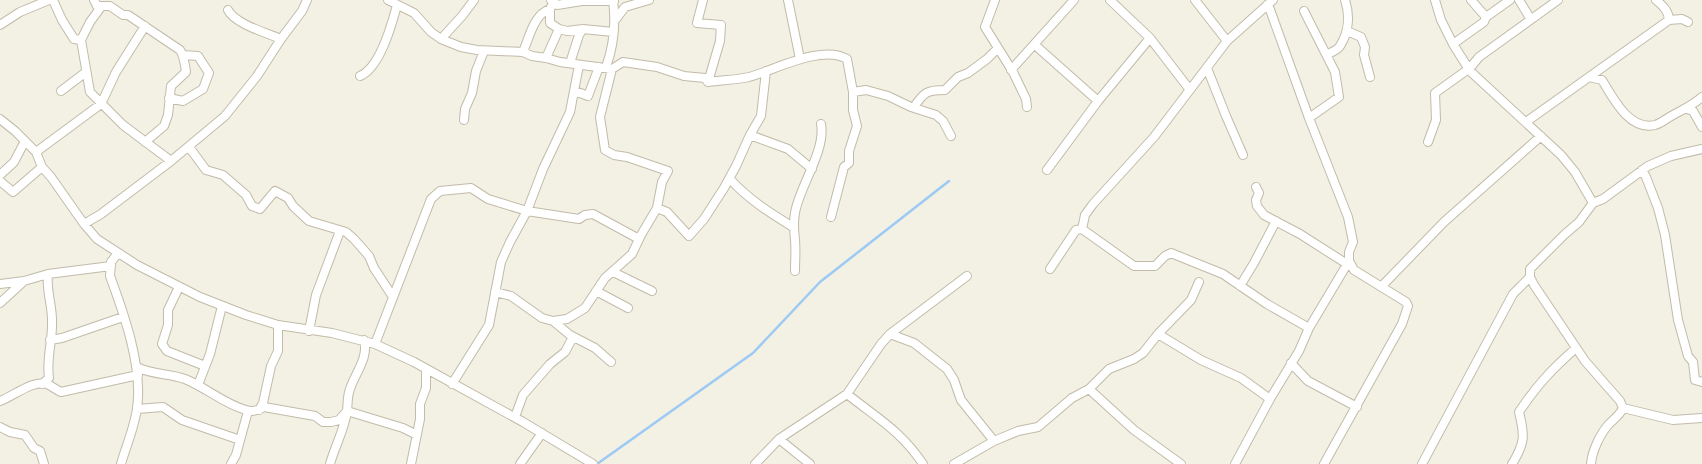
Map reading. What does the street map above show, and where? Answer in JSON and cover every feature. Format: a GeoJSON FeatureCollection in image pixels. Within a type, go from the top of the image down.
{"type":"FeatureCollection","features":[{"type":"Feature","properties":{"kind":"street"},"geometry":{"type":"LineString","coordinates":[[0,25],[20,12],[49,0]]}},
{"type":"Feature","properties":{"kind":"street"},"geometry":{"type":"LineString","coordinates":[[53,0],[62,20],[74,39],[80,40]]}},
{"type":"Feature","properties":{"kind":"street"},"geometry":{"type":"LineString","coordinates":[[94,0],[97,6],[110,6],[145,26],[180,50],[183,55],[183,62],[186,72],[171,86],[168,115],[164,126],[145,142]]}},
{"type":"Feature","properties":{"kind":"street"},"geometry":{"type":"LineString","coordinates":[[84,224],[101,214],[171,161],[225,116],[257,76],[281,39],[302,11],[306,0]]}},
{"type":"Feature","properties":{"kind":"street"},"geometry":{"type":"LineString","coordinates":[[388,0],[414,13],[431,32],[441,39],[461,46],[484,51],[523,52],[532,56],[560,62],[605,68],[624,62],[657,67],[684,76],[705,78],[708,82]]}},
{"type":"Feature","properties":{"kind":"street"},"geometry":{"type":"LineString","coordinates":[[441,39],[474,0]]}},
{"type":"Feature","properties":{"kind":"street"},"geometry":{"type":"LineString","coordinates":[[616,19],[625,7],[649,0]]}},
{"type":"Feature","properties":{"kind":"street"},"geometry":{"type":"LineString","coordinates":[[703,0],[697,23],[721,25],[720,41],[708,82]]}},
{"type":"Feature","properties":{"kind":"street"},"geometry":{"type":"LineString","coordinates":[[788,0],[800,59]]}},
{"type":"Feature","properties":{"kind":"street"},"geometry":{"type":"LineString","coordinates":[[995,0],[985,27],[1011,70],[1026,99],[1027,107]]}},
{"type":"Feature","properties":{"kind":"street"},"geometry":{"type":"LineString","coordinates":[[1011,70],[1074,0]]}},
{"type":"Feature","properties":{"kind":"street"},"geometry":{"type":"LineString","coordinates":[[1110,0],[1150,38],[1190,90]]}},
{"type":"Feature","properties":{"kind":"street"},"geometry":{"type":"LineString","coordinates":[[1195,0],[1227,41]]}},
{"type":"Feature","properties":{"kind":"street"},"geometry":{"type":"LineString","coordinates":[[1328,55],[1340,47],[1347,31],[1348,10],[1345,0]]}},
{"type":"Feature","properties":{"kind":"street"},"geometry":{"type":"LineString","coordinates":[[1434,0],[1453,44],[1470,68],[1470,71],[1561,155],[1575,172],[1593,203]]}},
{"type":"Feature","properties":{"kind":"street"},"geometry":{"type":"LineString","coordinates":[[1470,0],[1486,17]]}},
{"type":"Feature","properties":{"kind":"street"},"geometry":{"type":"LineString","coordinates":[[1453,44],[1484,22],[1486,17],[1510,0]]}},
{"type":"Feature","properties":{"kind":"street"},"geometry":{"type":"LineString","coordinates":[[1519,0],[1530,18]]}},
{"type":"Feature","properties":{"kind":"street"},"geometry":{"type":"LineString","coordinates":[[1428,142],[1436,120],[1435,93],[1470,68],[1479,57],[1530,18],[1558,0]]}},
{"type":"Feature","properties":{"kind":"street"},"geometry":{"type":"LineString","coordinates":[[1659,0],[1669,15],[1669,20]]}},
{"type":"Feature","properties":{"kind":"street"},"geometry":{"type":"LineString","coordinates":[[551,4],[557,5],[582,1],[613,1],[616,19],[613,32],[612,50],[605,68],[588,96],[574,91]]}},
{"type":"Feature","properties":{"kind":"street"},"geometry":{"type":"LineString","coordinates":[[1082,229],[1085,216],[1093,204],[1154,137],[1227,41],[1270,2],[1309,118],[1348,217],[1353,242],[1349,252],[1348,262],[1309,328],[1299,351],[1270,398],[1235,464]]}},
{"type":"Feature","properties":{"kind":"street"},"geometry":{"type":"LineString","coordinates":[[551,4],[550,23],[559,29],[567,31],[583,29],[613,32]]}},
{"type":"Feature","properties":{"kind":"street"},"geometry":{"type":"LineString","coordinates":[[523,52],[536,21],[551,4]]}},
{"type":"Feature","properties":{"kind":"street"},"geometry":{"type":"LineString","coordinates":[[360,76],[369,71],[379,55],[397,5]]}},
{"type":"Feature","properties":{"kind":"street"},"geometry":{"type":"LineString","coordinates":[[101,7],[90,22],[80,40],[90,92],[123,125],[171,161]]}},
{"type":"Feature","properties":{"kind":"street"},"geometry":{"type":"LineString","coordinates":[[228,10],[231,16],[238,20],[281,39]]}},
{"type":"Feature","properties":{"kind":"street"},"geometry":{"type":"LineString","coordinates":[[1304,11],[1328,55],[1335,72],[1339,97],[1309,118]]}},
{"type":"Feature","properties":{"kind":"street"},"geometry":{"type":"LineString","coordinates":[[1526,122],[1669,20],[1682,19],[1688,22]]}},
{"type":"Feature","properties":{"kind":"street"},"geometry":{"type":"LineString","coordinates":[[36,152],[101,104],[116,72],[145,26]]}},
{"type":"Feature","properties":{"kind":"street"},"geometry":{"type":"LineString","coordinates":[[546,58],[559,29]]}},
{"type":"Feature","properties":{"kind":"street"},"geometry":{"type":"LineString","coordinates":[[570,63],[579,35],[583,29]]}},
{"type":"Feature","properties":{"kind":"street"},"geometry":{"type":"LineString","coordinates":[[1347,31],[1361,37],[1365,46],[1364,55],[1370,77]]}},
{"type":"Feature","properties":{"kind":"street"},"geometry":{"type":"LineString","coordinates":[[1047,170],[1098,101],[1150,38]]}},
{"type":"Feature","properties":{"kind":"street"},"geometry":{"type":"LineString","coordinates":[[1035,45],[1098,101]]}},
{"type":"Feature","properties":{"kind":"street"},"geometry":{"type":"LineString","coordinates":[[914,107],[922,96],[930,90],[945,90],[958,77],[968,73],[987,59],[998,48]]}},
{"type":"Feature","properties":{"kind":"street"},"geometry":{"type":"LineString","coordinates":[[464,120],[465,109],[472,94],[476,71],[484,51]]}},
{"type":"Feature","properties":{"kind":"street"},"geometry":{"type":"LineString","coordinates":[[708,82],[748,77],[800,59],[832,54],[848,59],[853,92],[853,110],[857,132],[849,151],[849,163],[844,167],[831,217]]}},
{"type":"Feature","properties":{"kind":"street"},"geometry":{"type":"LineString","coordinates":[[169,98],[183,101],[203,89],[209,73],[198,56],[183,55]]}},
{"type":"Feature","properties":{"kind":"street"},"geometry":{"type":"LineString","coordinates":[[452,384],[489,325],[501,262],[527,211],[540,176],[570,112],[579,65]]}},
{"type":"Feature","properties":{"kind":"street"},"geometry":{"type":"LineString","coordinates":[[553,321],[566,319],[585,308],[596,291],[632,254],[656,208],[662,182],[668,171],[627,157],[614,155],[605,150],[600,117],[605,68]]}},
{"type":"Feature","properties":{"kind":"street"},"geometry":{"type":"LineString","coordinates":[[1207,68],[1226,116],[1244,155]]}},
{"type":"Feature","properties":{"kind":"street"},"geometry":{"type":"LineString","coordinates":[[656,208],[667,212],[689,236],[704,219],[730,179],[750,135],[761,116],[766,71]]}},
{"type":"Feature","properties":{"kind":"street"},"geometry":{"type":"LineString","coordinates":[[61,91],[86,72]]}},
{"type":"Feature","properties":{"kind":"street"},"geometry":{"type":"LineString","coordinates":[[1588,77],[1602,80],[1617,103],[1632,121],[1643,126],[1654,125],[1687,109],[1702,97]]}},
{"type":"Feature","properties":{"kind":"street"},"geometry":{"type":"LineString","coordinates":[[853,92],[866,90],[888,96],[936,115],[943,121],[951,136]]}},
{"type":"Feature","properties":{"kind":"street"},"geometry":{"type":"LineString","coordinates":[[1687,109],[1693,111],[1702,127]]}},
{"type":"Feature","properties":{"kind":"street"},"geometry":{"type":"LineString","coordinates":[[0,119],[36,152],[42,167],[84,224],[98,239],[137,265],[179,287],[222,306],[278,325],[309,331],[332,333],[375,344],[426,369],[542,433],[594,464]]}},
{"type":"Feature","properties":{"kind":"street"},"geometry":{"type":"LineString","coordinates":[[795,271],[795,239],[793,227],[795,211],[812,169],[820,140],[821,124]]}},
{"type":"Feature","properties":{"kind":"street"},"geometry":{"type":"LineString","coordinates":[[750,135],[788,149],[812,169]]}},
{"type":"Feature","properties":{"kind":"street"},"geometry":{"type":"LineString","coordinates":[[1381,287],[1444,222],[1541,136]]}},
{"type":"Feature","properties":{"kind":"street"},"geometry":{"type":"LineString","coordinates":[[0,175],[14,162],[25,141]]}},
{"type":"Feature","properties":{"kind":"street"},"geometry":{"type":"LineString","coordinates":[[189,147],[206,170],[223,175],[246,195],[252,206],[260,209],[275,191],[288,198],[293,206],[309,221],[325,224],[340,231],[346,232],[369,256],[374,268],[393,297]]}},
{"type":"Feature","properties":{"kind":"street"},"geometry":{"type":"LineString","coordinates":[[1591,464],[1594,452],[1604,430],[1621,413],[1623,408],[1620,401],[1585,361],[1534,285],[1530,277],[1530,268],[1579,222],[1593,203],[1603,199],[1648,166],[1671,156],[1702,149]]}},
{"type":"Feature","properties":{"kind":"street"},"geometry":{"type":"LineString","coordinates":[[0,181],[13,192],[42,167]]}},
{"type":"Feature","properties":{"kind":"street"},"geometry":{"type":"LineString","coordinates":[[1642,170],[1658,208],[1665,235],[1678,320],[1688,356],[1693,362],[1695,380],[1702,382]]}},
{"type":"Feature","properties":{"kind":"street"},"geometry":{"type":"LineString","coordinates":[[730,179],[740,191],[764,209],[793,227]]}},
{"type":"Feature","properties":{"kind":"street"},"geometry":{"type":"LineString","coordinates":[[1256,187],[1258,193],[1256,200],[1257,206],[1264,215],[1348,262],[1354,270],[1406,302],[1408,311],[1357,407],[1324,464]]}},
{"type":"Feature","properties":{"kind":"street"},"geometry":{"type":"LineString","coordinates":[[375,344],[431,199],[440,191],[471,188],[488,199],[527,211],[579,219],[585,215],[593,214],[639,240]]}},
{"type":"Feature","properties":{"kind":"street"},"geometry":{"type":"LineString","coordinates":[[1240,286],[1276,221]]}},
{"type":"Feature","properties":{"kind":"street"},"geometry":{"type":"LineString","coordinates":[[1050,269],[1076,230],[1082,229],[1134,266],[1155,266],[1165,256],[1171,253],[1223,274],[1267,304],[1309,328]]}},
{"type":"Feature","properties":{"kind":"street"},"geometry":{"type":"LineString","coordinates":[[309,331],[316,295],[340,231]]}},
{"type":"Feature","properties":{"kind":"street"},"geometry":{"type":"LineString","coordinates":[[118,253],[111,262],[110,276],[123,317],[137,371],[139,391],[137,409],[121,464]]}},
{"type":"Feature","properties":{"kind":"street"},"geometry":{"type":"LineString","coordinates":[[0,284],[24,281],[48,274],[111,266]]}},
{"type":"Feature","properties":{"kind":"street"},"geometry":{"type":"LineString","coordinates":[[613,272],[652,291]]}},
{"type":"Feature","properties":{"kind":"street"},"geometry":{"type":"LineString","coordinates":[[42,384],[49,378],[47,361],[52,320],[47,286],[48,274]]}},
{"type":"Feature","properties":{"kind":"street"},"geometry":{"type":"LineString","coordinates":[[755,464],[779,439],[847,394],[881,344],[890,334],[967,276]]}},
{"type":"Feature","properties":{"kind":"street"},"geometry":{"type":"LineString","coordinates":[[1422,464],[1513,294],[1530,277]]}},
{"type":"Feature","properties":{"kind":"street"},"geometry":{"type":"LineString","coordinates":[[0,303],[24,281]]}},
{"type":"Feature","properties":{"kind":"street"},"geometry":{"type":"LineString","coordinates":[[954,464],[994,441],[1018,431],[1038,427],[1072,398],[1089,389],[1109,370],[1134,359],[1143,353],[1158,334],[1191,300],[1199,282]]}},
{"type":"Feature","properties":{"kind":"street"},"geometry":{"type":"LineString","coordinates":[[179,287],[168,310],[168,325],[162,344],[167,351],[205,366]]}},
{"type":"Feature","properties":{"kind":"street"},"geometry":{"type":"LineString","coordinates":[[596,291],[628,308]]}},
{"type":"Feature","properties":{"kind":"street"},"geometry":{"type":"LineString","coordinates":[[495,292],[511,296],[542,318],[553,321],[573,337],[595,348],[611,362]]}},
{"type":"Feature","properties":{"kind":"street"},"geometry":{"type":"LineString","coordinates":[[198,385],[210,354],[222,306]]}},
{"type":"Feature","properties":{"kind":"street"},"geometry":{"type":"LineString","coordinates":[[50,340],[62,338],[123,317]]}},
{"type":"Feature","properties":{"kind":"street"},"geometry":{"type":"LineString","coordinates":[[259,410],[263,403],[271,366],[278,351],[278,325]]}},
{"type":"Feature","properties":{"kind":"street"},"geometry":{"type":"LineString","coordinates":[[890,334],[914,343],[947,369],[954,380],[961,400],[994,441]]}},
{"type":"Feature","properties":{"kind":"street"},"geometry":{"type":"LineString","coordinates":[[1158,334],[1175,346],[1201,360],[1241,378],[1270,398]]}},
{"type":"Feature","properties":{"kind":"street"},"geometry":{"type":"LineString","coordinates":[[515,418],[523,395],[550,364],[565,352],[573,337]]}},
{"type":"Feature","properties":{"kind":"street"},"geometry":{"type":"LineString","coordinates":[[330,464],[347,411],[347,399],[350,387],[362,364],[366,348],[364,340]]}},
{"type":"Feature","properties":{"kind":"street"},"geometry":{"type":"LineString","coordinates":[[1512,464],[1520,452],[1524,434],[1519,412],[1535,389],[1551,370],[1576,348]]}},
{"type":"Feature","properties":{"kind":"street"},"geometry":{"type":"LineString","coordinates":[[1291,363],[1308,381],[1357,407]]}},
{"type":"Feature","properties":{"kind":"street"},"geometry":{"type":"LineString","coordinates":[[411,464],[420,419],[420,404],[426,388],[426,369]]}},
{"type":"Feature","properties":{"kind":"street"},"geometry":{"type":"LineString","coordinates":[[1,403],[19,391],[42,384],[48,384],[61,392],[137,371],[167,374],[184,378],[229,404],[248,411],[259,410],[264,407],[315,416],[323,422],[331,422],[339,420],[347,411]]}},
{"type":"Feature","properties":{"kind":"street"},"geometry":{"type":"LineString","coordinates":[[1089,389],[1130,427],[1181,464]]}},
{"type":"Feature","properties":{"kind":"street"},"geometry":{"type":"LineString","coordinates":[[847,394],[896,430],[912,448],[923,464]]}},
{"type":"Feature","properties":{"kind":"street"},"geometry":{"type":"LineString","coordinates":[[137,409],[163,407],[182,420],[240,440]]}},
{"type":"Feature","properties":{"kind":"street"},"geometry":{"type":"LineString","coordinates":[[1623,408],[1673,420],[1702,418]]}},
{"type":"Feature","properties":{"kind":"street"},"geometry":{"type":"LineString","coordinates":[[231,464],[240,440],[248,411]]}},
{"type":"Feature","properties":{"kind":"street"},"geometry":{"type":"LineString","coordinates":[[347,411],[402,428],[417,435]]}},
{"type":"Feature","properties":{"kind":"street"},"geometry":{"type":"LineString","coordinates":[[1693,418],[1696,414],[1702,413]]}},
{"type":"Feature","properties":{"kind":"street"},"geometry":{"type":"LineString","coordinates":[[0,427],[10,432],[25,435],[34,448],[40,451],[44,464]]}},
{"type":"Feature","properties":{"kind":"street"},"geometry":{"type":"LineString","coordinates":[[520,464],[542,433]]}},
{"type":"Feature","properties":{"kind":"street"},"geometry":{"type":"LineString","coordinates":[[779,439],[810,464]]}},
{"type":"Feature","properties":{"kind":"waterway"},"geometry":{"type":"LineString","coordinates":[[597,464],[753,353],[820,282],[949,181]]}}]}
